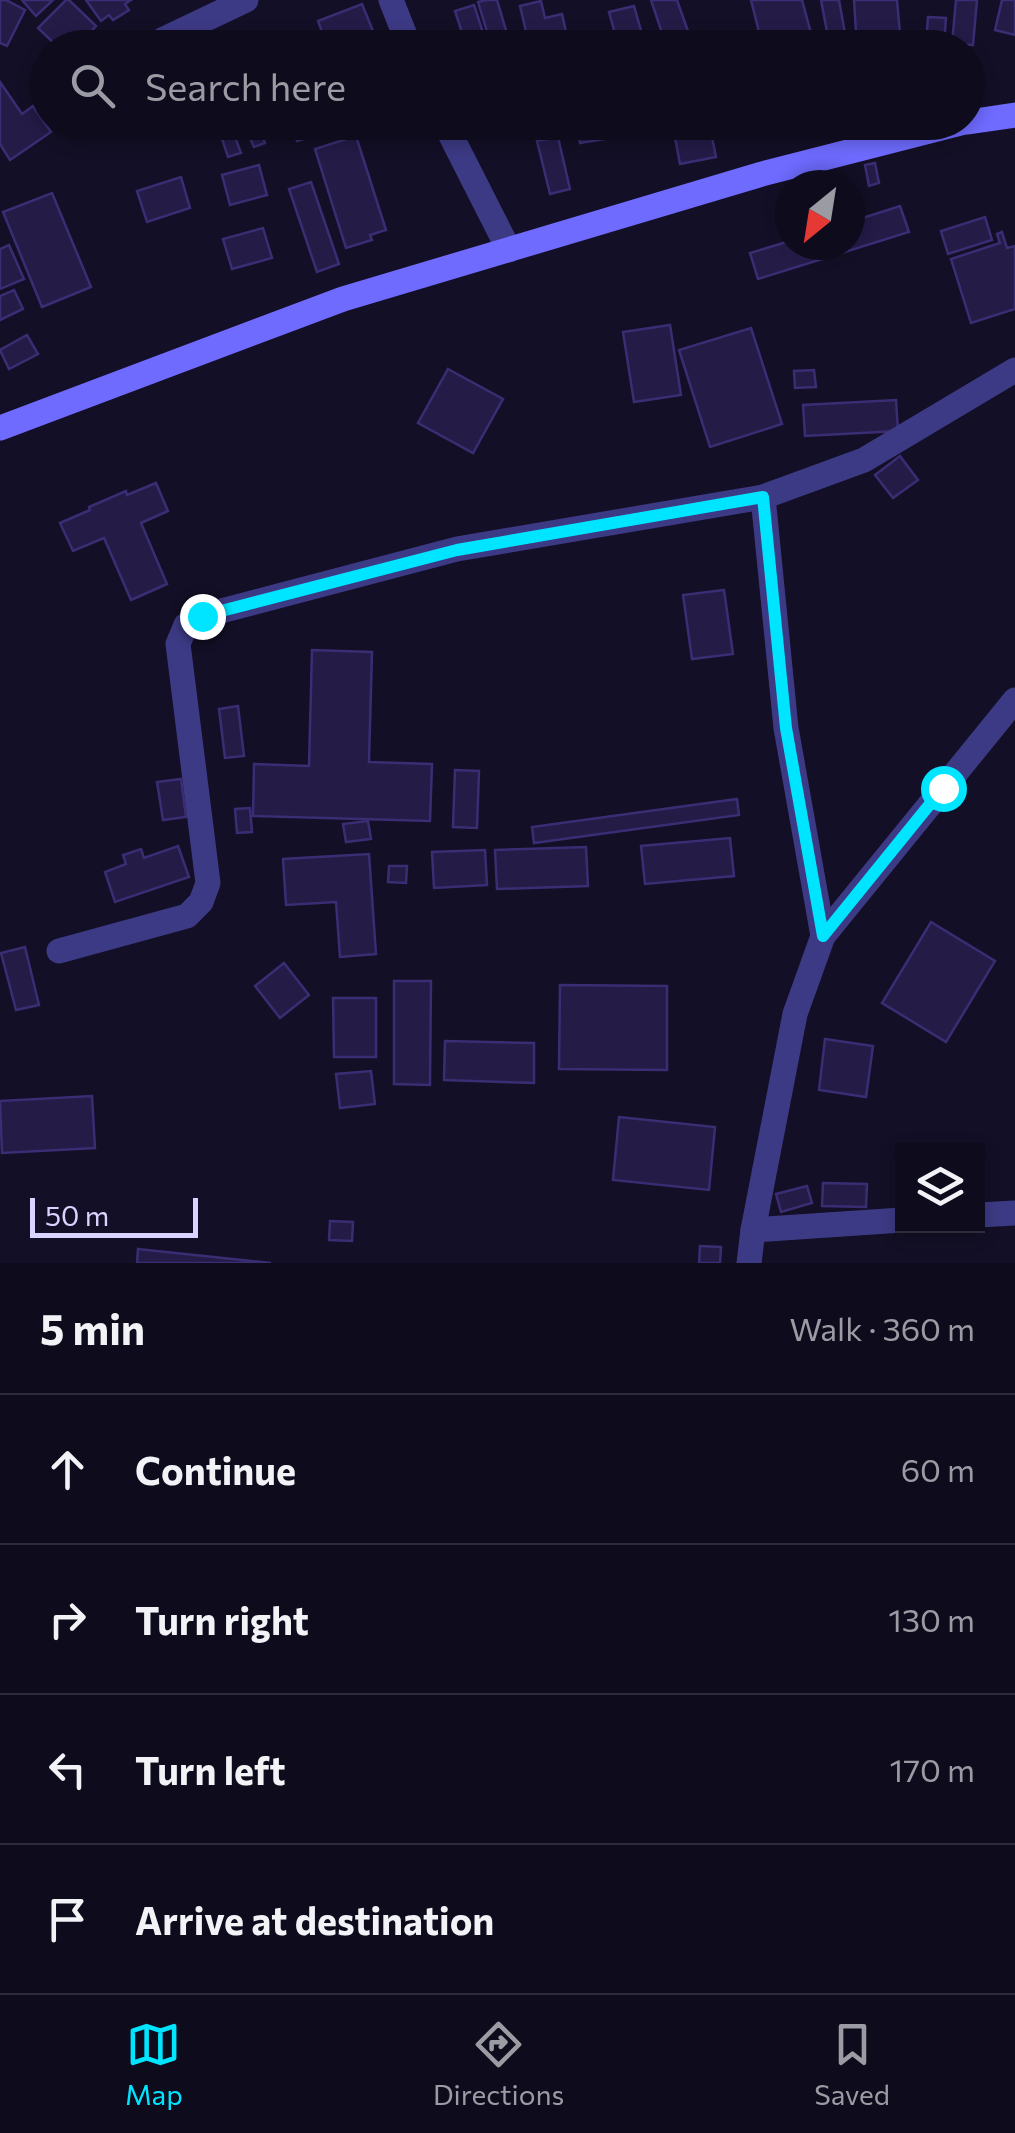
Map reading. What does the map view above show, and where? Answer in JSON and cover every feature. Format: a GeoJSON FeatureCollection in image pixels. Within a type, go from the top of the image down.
{"type":"FeatureCollection","features":[{"type":"Feature","properties":{"kind":"main road"},"geometry":{"type":"LineString","coordinates":[[985,119],[1015,115]]}},
{"type":"Feature","properties":{"kind":"main road"},"geometry":{"type":"LineString","coordinates":[[0,428],[343,299],[762,174],[895,140]]}},
{"type":"Feature","properties":{"kind":"street"},"geometry":{"type":"LineString","coordinates":[[183,30],[246,0]]}},
{"type":"Feature","properties":{"kind":"street"},"geometry":{"type":"LineString","coordinates":[[390,0],[402,30]]}},
{"type":"Feature","properties":{"kind":"street"},"geometry":{"type":"LineString","coordinates":[[453,140],[509,250]]}},
{"type":"Feature","properties":{"kind":"street"},"geometry":{"type":"LineString","coordinates":[[59,951],[188,916],[201,902],[208,884],[178,644],[186,625],[202,616],[457,550],[763,497],[864,460],[1015,370]]}},
{"type":"Feature","properties":{"kind":"street"},"geometry":{"type":"LineString","coordinates":[[763,497],[786,728],[823,936]]}},
{"type":"Feature","properties":{"kind":"street"},"geometry":{"type":"LineString","coordinates":[[748,1263],[796,1014],[823,936],[1015,700]]}},
{"type":"Feature","properties":{"kind":"street"},"geometry":{"type":"LineString","coordinates":[[985,1215],[1015,1213]]}},
{"type":"Feature","properties":{"kind":"street"},"geometry":{"type":"LineString","coordinates":[[753,1230],[895,1220]]}},
{"type":"Feature","properties":{"kind":"building"},"geometry":{"type":"Polygon","coordinates":[[[0,0],[25,10],[7,46],[0,43],[0,0]]]}},
{"type":"Feature","properties":{"kind":"building"},"geometry":{"type":"Polygon","coordinates":[[[22,0],[53,0],[36,16],[22,0]]]}},
{"type":"Feature","properties":{"kind":"building"},"geometry":{"type":"Polygon","coordinates":[[[66,0],[96,26],[92,30],[38,28],[66,0]]]}},
{"type":"Feature","properties":{"kind":"building"},"geometry":{"type":"Polygon","coordinates":[[[86,0],[131,0],[125,4],[129,10],[113,20],[109,15],[101,21],[86,0]]]}},
{"type":"Feature","properties":{"kind":"building"},"geometry":{"type":"Polygon","coordinates":[[[497,0],[506,30],[487,30],[478,2],[497,0]]]}},
{"type":"Feature","properties":{"kind":"building"},"geometry":{"type":"Polygon","coordinates":[[[651,0],[677,0],[688,30],[661,30],[651,0]]]}},
{"type":"Feature","properties":{"kind":"building"},"geometry":{"type":"Polygon","coordinates":[[[751,0],[802,0],[810,30],[758,30],[751,0]]]}},
{"type":"Feature","properties":{"kind":"building"},"geometry":{"type":"Polygon","coordinates":[[[821,0],[839,0],[844,30],[827,30],[821,0]]]}},
{"type":"Feature","properties":{"kind":"building"},"geometry":{"type":"Polygon","coordinates":[[[854,0],[897,0],[900,30],[856,30],[854,0]]]}},
{"type":"Feature","properties":{"kind":"building"},"geometry":{"type":"Polygon","coordinates":[[[956,0],[977,0],[974,30],[953,30],[956,0]]]}},
{"type":"Feature","properties":{"kind":"building"},"geometry":{"type":"Polygon","coordinates":[[[1002,0],[1015,0],[1015,35],[995,30],[1002,0]]]}},
{"type":"Feature","properties":{"kind":"building"},"geometry":{"type":"Polygon","coordinates":[[[541,1],[545,18],[562,14],[566,30],[526,30],[520,6],[541,1]]]}},
{"type":"Feature","properties":{"kind":"building"},"geometry":{"type":"Polygon","coordinates":[[[362,4],[373,30],[321,30],[318,21],[362,4]]]}},
{"type":"Feature","properties":{"kind":"building"},"geometry":{"type":"Polygon","coordinates":[[[474,5],[482,30],[461,30],[455,11],[474,5]]]}},
{"type":"Feature","properties":{"kind":"building"},"geometry":{"type":"Polygon","coordinates":[[[634,6],[641,30],[614,30],[609,12],[634,6]]]}},
{"type":"Feature","properties":{"kind":"building"},"geometry":{"type":"Polygon","coordinates":[[[928,17],[946,18],[945,30],[927,30],[928,17]]]}},
{"type":"Feature","properties":{"kind":"building"},"geometry":{"type":"Polygon","coordinates":[[[0,82],[22,114],[30,108],[30,140],[39,140],[10,160],[0,144],[0,82]]]}},
{"type":"Feature","properties":{"kind":"building"},"geometry":{"type":"Polygon","coordinates":[[[222,140],[236,140],[241,153],[228,157],[222,140]]]}},
{"type":"Feature","properties":{"kind":"building"},"geometry":{"type":"Polygon","coordinates":[[[251,140],[264,140],[265,143],[254,147],[251,140]]]}},
{"type":"Feature","properties":{"kind":"building"},"geometry":{"type":"Polygon","coordinates":[[[357,140],[386,230],[370,235],[372,240],[346,248],[315,149],[357,140]]]}},
{"type":"Feature","properties":{"kind":"building"},"geometry":{"type":"Polygon","coordinates":[[[559,140],[570,189],[550,194],[537,141],[559,140]]]}},
{"type":"Feature","properties":{"kind":"building"},"geometry":{"type":"Polygon","coordinates":[[[675,140],[713,140],[716,157],[680,164],[675,140]]]}},
{"type":"Feature","properties":{"kind":"building"},"geometry":{"type":"Polygon","coordinates":[[[875,163],[879,183],[869,186],[865,165],[875,163]]]}},
{"type":"Feature","properties":{"kind":"building"},"geometry":{"type":"Polygon","coordinates":[[[259,165],[267,195],[230,205],[222,175],[259,165]]]}},
{"type":"Feature","properties":{"kind":"building"},"geometry":{"type":"Polygon","coordinates":[[[181,177],[190,208],[147,222],[137,191],[181,177]]]}},
{"type":"Feature","properties":{"kind":"building"},"geometry":{"type":"Polygon","coordinates":[[[311,182],[339,264],[317,272],[289,189],[311,182]]]}},
{"type":"Feature","properties":{"kind":"building"},"geometry":{"type":"Polygon","coordinates":[[[52,193],[91,287],[42,307],[3,212],[52,193]]]}},
{"type":"Feature","properties":{"kind":"building"},"geometry":{"type":"Polygon","coordinates":[[[900,206],[909,232],[865,246],[865,217],[900,206]]]}},
{"type":"Feature","properties":{"kind":"building"},"geometry":{"type":"Polygon","coordinates":[[[985,217],[992,240],[948,254],[941,231],[985,217]]]}},
{"type":"Feature","properties":{"kind":"building"},"geometry":{"type":"Polygon","coordinates":[[[263,228],[272,258],[232,269],[223,239],[263,228]]]}},
{"type":"Feature","properties":{"kind":"building"},"geometry":{"type":"Polygon","coordinates":[[[1002,232],[1007,248],[1015,246],[1015,309],[971,323],[951,259],[1000,243],[997,234],[1002,232]]]}},
{"type":"Feature","properties":{"kind":"building"},"geometry":{"type":"Polygon","coordinates":[[[9,245],[24,279],[0,289],[0,249],[9,245]]]}},
{"type":"Feature","properties":{"kind":"building"},"geometry":{"type":"Polygon","coordinates":[[[775,246],[775,260],[819,260],[758,279],[750,253],[775,246]]]}},
{"type":"Feature","properties":{"kind":"building"},"geometry":{"type":"Polygon","coordinates":[[[14,290],[23,309],[0,320],[0,296],[14,290]]]}},
{"type":"Feature","properties":{"kind":"building"},"geometry":{"type":"Polygon","coordinates":[[[670,325],[681,395],[634,402],[623,332],[670,325]]]}},
{"type":"Feature","properties":{"kind":"building"},"geometry":{"type":"Polygon","coordinates":[[[751,328],[782,424],[710,447],[679,350],[751,328]]]}},
{"type":"Feature","properties":{"kind":"building"},"geometry":{"type":"Polygon","coordinates":[[[27,335],[38,354],[9,369],[0,350],[27,335]]]}},
{"type":"Feature","properties":{"kind":"building"},"geometry":{"type":"Polygon","coordinates":[[[448,369],[503,399],[473,453],[418,423],[448,369]]]}},
{"type":"Feature","properties":{"kind":"building"},"geometry":{"type":"Polygon","coordinates":[[[814,370],[816,387],[795,388],[794,371],[814,370]]]}},
{"type":"Feature","properties":{"kind":"building"},"geometry":{"type":"Polygon","coordinates":[[[896,400],[898,431],[805,436],[803,405],[896,400]]]}},
{"type":"Feature","properties":{"kind":"building"},"geometry":{"type":"Polygon","coordinates":[[[900,456],[918,480],[893,498],[875,475],[900,456]]]}},
{"type":"Feature","properties":{"kind":"building"},"geometry":{"type":"Polygon","coordinates":[[[156,483],[168,511],[141,523],[167,584],[131,600],[104,538],[73,551],[60,523],[126,491],[127,495],[156,483]]]}},
{"type":"Feature","properties":{"kind":"building"},"geometry":{"type":"Polygon","coordinates":[[[724,590],[733,654],[692,659],[683,595],[724,590]]]}},
{"type":"Feature","properties":{"kind":"building"},"geometry":{"type":"Polygon","coordinates":[[[312,650],[372,652],[369,762],[432,764],[430,821],[253,816],[254,764],[309,766],[312,650]]]}},
{"type":"Feature","properties":{"kind":"building"},"geometry":{"type":"Polygon","coordinates":[[[238,706],[244,756],[225,758],[219,709],[238,706]]]}},
{"type":"Feature","properties":{"kind":"building"},"geometry":{"type":"Polygon","coordinates":[[[455,770],[479,771],[477,828],[453,827],[455,770]]]}},
{"type":"Feature","properties":{"kind":"building"},"geometry":{"type":"Polygon","coordinates":[[[181,779],[186,817],[163,820],[157,782],[181,779]]]}},
{"type":"Feature","properties":{"kind":"building"},"geometry":{"type":"Polygon","coordinates":[[[737,799],[739,815],[534,843],[532,827],[737,799]]]}},
{"type":"Feature","properties":{"kind":"building"},"geometry":{"type":"Polygon","coordinates":[[[250,808],[252,832],[237,833],[235,809],[250,808]]]}},
{"type":"Feature","properties":{"kind":"building"},"geometry":{"type":"Polygon","coordinates":[[[368,821],[371,839],[346,842],[343,824],[368,821]]]}},
{"type":"Feature","properties":{"kind":"building"},"geometry":{"type":"Polygon","coordinates":[[[730,838],[734,876],[645,884],[641,846],[730,838]]]}},
{"type":"Feature","properties":{"kind":"building"},"geometry":{"type":"Polygon","coordinates":[[[178,846],[189,877],[115,902],[105,872],[126,864],[123,855],[141,849],[144,858],[178,846]]]}},
{"type":"Feature","properties":{"kind":"building"},"geometry":{"type":"Polygon","coordinates":[[[586,847],[588,886],[497,889],[495,850],[586,847]]]}},
{"type":"Feature","properties":{"kind":"building"},"geometry":{"type":"Polygon","coordinates":[[[485,850],[487,885],[434,888],[432,852],[485,850]]]}},
{"type":"Feature","properties":{"kind":"building"},"geometry":{"type":"Polygon","coordinates":[[[369,854],[376,954],[340,957],[336,902],[286,905],[283,859],[369,854]]]}},
{"type":"Feature","properties":{"kind":"building"},"geometry":{"type":"Polygon","coordinates":[[[389,866],[407,866],[406,883],[388,882],[389,866]]]}},
{"type":"Feature","properties":{"kind":"building"},"geometry":{"type":"Polygon","coordinates":[[[931,922],[995,961],[946,1042],[882,1003],[931,922]]]}},
{"type":"Feature","properties":{"kind":"building"},"geometry":{"type":"Polygon","coordinates":[[[25,947],[39,1005],[16,1010],[1,953],[25,947]]]}},
{"type":"Feature","properties":{"kind":"building"},"geometry":{"type":"Polygon","coordinates":[[[284,963],[309,995],[280,1018],[255,986],[284,963]]]}},
{"type":"Feature","properties":{"kind":"building"},"geometry":{"type":"Polygon","coordinates":[[[394,981],[431,981],[430,1085],[394,1084],[394,981]]]}},
{"type":"Feature","properties":{"kind":"building"},"geometry":{"type":"Polygon","coordinates":[[[560,985],[667,986],[667,1070],[559,1069],[560,985]]]}},
{"type":"Feature","properties":{"kind":"building"},"geometry":{"type":"Polygon","coordinates":[[[333,998],[376,998],[376,1057],[334,1057],[333,998]]]}},
{"type":"Feature","properties":{"kind":"building"},"geometry":{"type":"Polygon","coordinates":[[[825,1039],[873,1046],[866,1097],[819,1090],[825,1039]]]}},
{"type":"Feature","properties":{"kind":"building"},"geometry":{"type":"Polygon","coordinates":[[[445,1041],[534,1043],[534,1083],[444,1080],[445,1041]]]}},
{"type":"Feature","properties":{"kind":"building"},"geometry":{"type":"Polygon","coordinates":[[[371,1071],[375,1104],[340,1108],[336,1074],[371,1071]]]}},
{"type":"Feature","properties":{"kind":"building"},"geometry":{"type":"Polygon","coordinates":[[[92,1096],[95,1148],[2,1153],[0,1101],[92,1096]]]}},
{"type":"Feature","properties":{"kind":"building"},"geometry":{"type":"Polygon","coordinates":[[[619,1117],[715,1127],[709,1190],[613,1180],[619,1117]]]}},
{"type":"Feature","properties":{"kind":"building"},"geometry":{"type":"Polygon","coordinates":[[[823,1183],[867,1184],[866,1207],[822,1206],[823,1183]]]}},
{"type":"Feature","properties":{"kind":"building"},"geometry":{"type":"Polygon","coordinates":[[[807,1186],[812,1203],[781,1212],[776,1194],[807,1186]]]}},
{"type":"Feature","properties":{"kind":"building"},"geometry":{"type":"Polygon","coordinates":[[[330,1221],[353,1222],[352,1241],[329,1240],[330,1221]]]}},
{"type":"Feature","properties":{"kind":"building"},"geometry":{"type":"Polygon","coordinates":[[[700,1246],[721,1247],[720,1263],[699,1263],[700,1246]]]}},
{"type":"Feature","properties":{"kind":"building"},"geometry":{"type":"Polygon","coordinates":[[[138,1249],[271,1263],[137,1263],[138,1249]]]}},
{"type":"Feature","properties":{"kind":"route"},"geometry":{"type":"LineString","coordinates":[[202,616],[457,550],[763,497],[786,728],[823,936],[943,788]]}}]}
